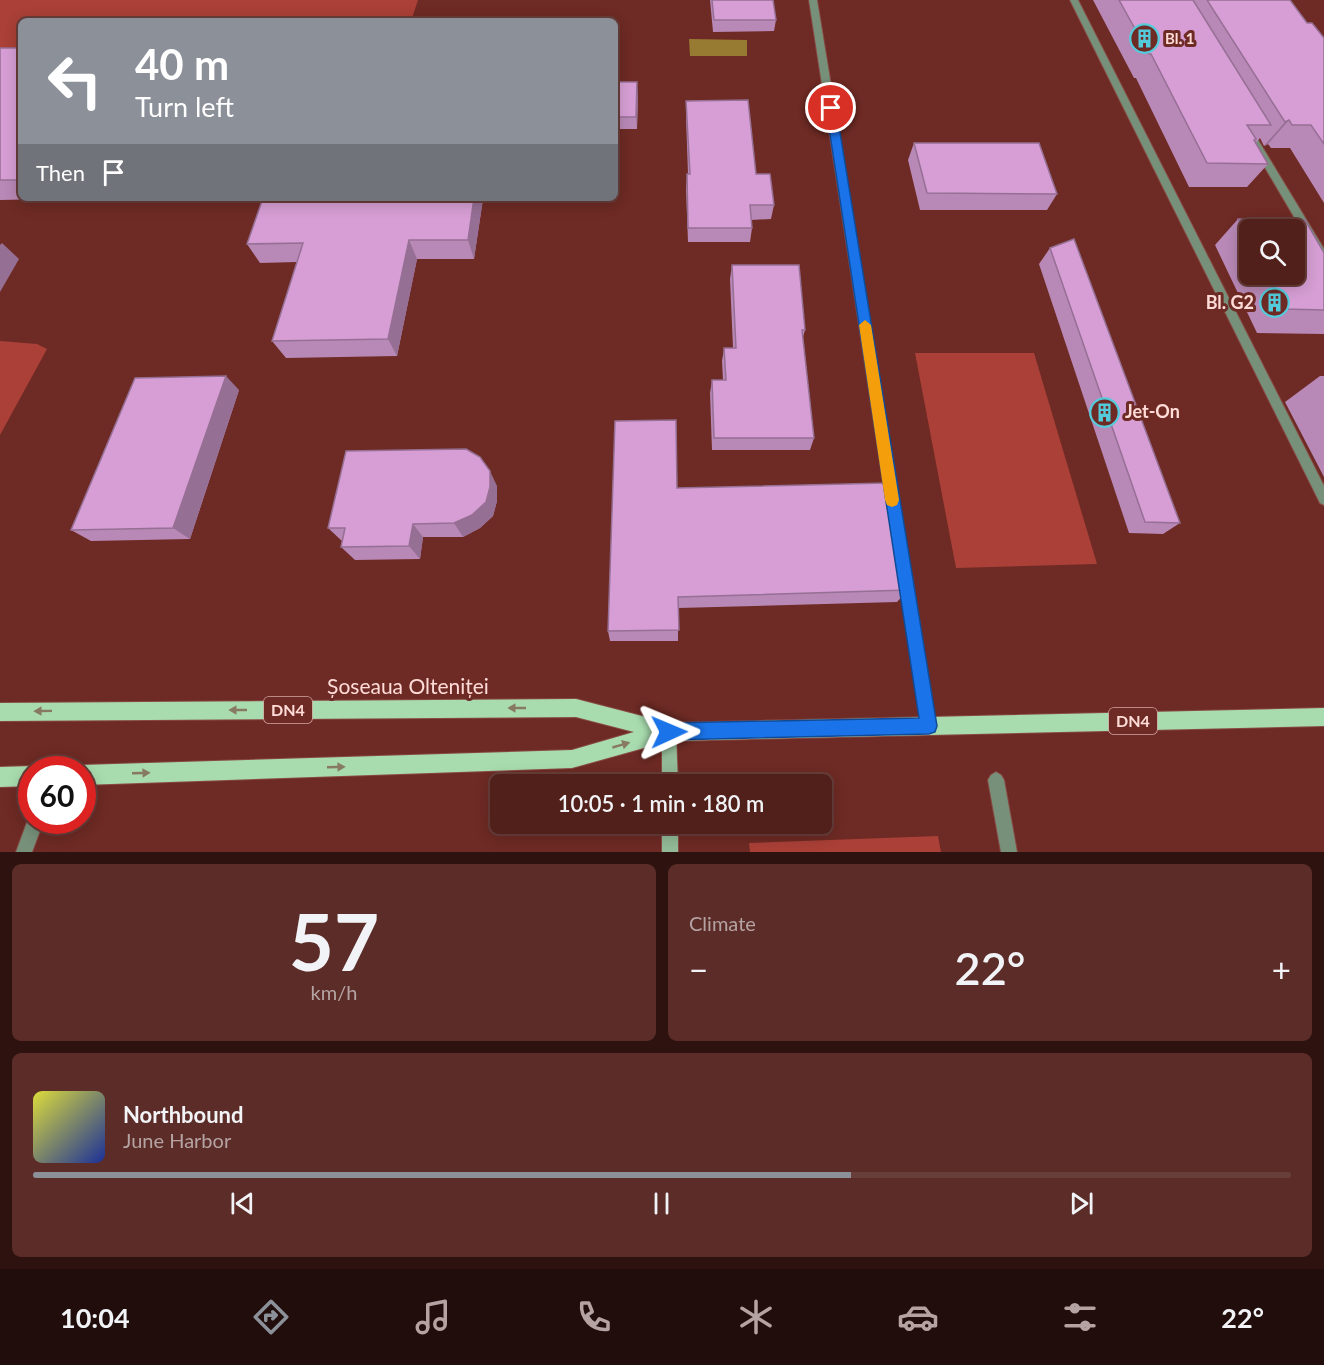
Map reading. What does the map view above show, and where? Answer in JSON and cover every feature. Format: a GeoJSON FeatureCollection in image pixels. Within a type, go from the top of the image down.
{"type":"FeatureCollection","features":[{"type":"Feature","properties":{"kind":"main road","name":"Șoseaua Olteniței"},"geometry":{"type":"LineString","coordinates":[[0,712],[576,708],[669,732]]}},
{"type":"Feature","properties":{"kind":"main road","name":"Șoseaua Olteniței"},"geometry":{"type":"LineString","coordinates":[[96,775],[572,759],[669,732],[1324,717]]}},
{"type":"Feature","properties":{"kind":"main road"},"geometry":{"type":"LineString","coordinates":[[0,777],[18,776]]}},
{"type":"Feature","properties":{"kind":"street"},"geometry":{"type":"LineString","coordinates":[[813,0],[929,726]]}},
{"type":"Feature","properties":{"kind":"street"},"geometry":{"type":"LineString","coordinates":[[1074,0],[1324,499]]}},
{"type":"Feature","properties":{"kind":"street"},"geometry":{"type":"LineString","coordinates":[[1247,129],[1324,258]]}},
{"type":"Feature","properties":{"kind":"street"},"geometry":{"type":"LineString","coordinates":[[669,732],[670,774]]}},
{"type":"Feature","properties":{"kind":"street"},"geometry":{"type":"LineString","coordinates":[[996,780],[1009,852]]}},
{"type":"Feature","properties":{"kind":"street"},"geometry":{"type":"LineString","coordinates":[[24,852],[31,834]]}},
{"type":"Feature","properties":{"kind":"street"},"geometry":{"type":"LineString","coordinates":[[670,834],[670,852]]}},
{"type":"Feature","properties":{"kind":"shaded area"},"geometry":{"type":"Polygon","coordinates":[[[0,0],[418,0],[412,18],[18,18],[18,66],[0,67],[0,0]]]}},
{"type":"Feature","properties":{"kind":"shaded area"},"geometry":{"type":"Polygon","coordinates":[[[689,39],[747,40],[747,56],[690,56],[689,39]]]}},
{"type":"Feature","properties":{"kind":"shaded area"},"geometry":{"type":"Polygon","coordinates":[[[0,341],[37,344],[47,349],[0,435],[0,341]]]}},
{"type":"Feature","properties":{"kind":"shaded area"},"geometry":{"type":"Polygon","coordinates":[[[915,353],[1034,353],[1097,564],[956,568],[915,353]]]}},
{"type":"Feature","properties":{"kind":"shaded area"},"geometry":{"type":"Polygon","coordinates":[[[938,836],[941,852],[750,852],[749,843],[938,836]]]}},
{"type":"Feature","properties":{"kind":"building"},"geometry":{"type":"Polygon","coordinates":[[[712,0],[773,0],[776,20],[714,20],[712,0]]]}},
{"type":"Feature","properties":{"kind":"building"},"geometry":{"type":"Polygon","coordinates":[[[1119,0],[1193,0],[1271,125],[1247,125],[1268,164],[1207,163],[1151,54],[1119,0]]]}},
{"type":"Feature","properties":{"kind":"building"},"geometry":{"type":"Polygon","coordinates":[[[1207,0],[1290,0],[1307,23],[1312,23],[1324,38],[1324,144],[1311,125],[1292,125],[1289,120],[1285,122],[1207,0]]]}},
{"type":"Feature","properties":{"kind":"building"},"geometry":{"type":"Polygon","coordinates":[[[0,48],[18,48],[18,180],[0,180],[0,48]]]}},
{"type":"Feature","properties":{"kind":"building"},"geometry":{"type":"Polygon","coordinates":[[[618,82],[637,82],[636,117],[618,117],[618,82]]]}},
{"type":"Feature","properties":{"kind":"building"},"geometry":{"type":"Polygon","coordinates":[[[748,100],[756,174],[770,174],[774,205],[750,205],[752,228],[688,228],[687,174],[690,174],[686,101],[748,100]]]}},
{"type":"Feature","properties":{"kind":"building"},"geometry":{"type":"Polygon","coordinates":[[[914,143],[1039,143],[1057,194],[927,193],[914,143]]]}},
{"type":"Feature","properties":{"kind":"building"},"geometry":{"type":"Polygon","coordinates":[[[262,201],[474,201],[468,240],[409,240],[388,339],[272,341],[303,243],[247,244],[262,201]]]}},
{"type":"Feature","properties":{"kind":"building"},"geometry":{"type":"Polygon","coordinates":[[[1305,220],[1324,253],[1324,310],[1285,309],[1273,285],[1305,285],[1305,220]]]}},
{"type":"Feature","properties":{"kind":"building"},"geometry":{"type":"Polygon","coordinates":[[[1074,239],[1180,523],[1145,522],[1050,248],[1074,239]]]}},
{"type":"Feature","properties":{"kind":"building"},"geometry":{"type":"Polygon","coordinates":[[[732,265],[799,265],[805,330],[802,330],[814,438],[714,438],[712,380],[726,380],[724,348],[736,348],[732,265]]]}},
{"type":"Feature","properties":{"kind":"building"},"geometry":{"type":"Polygon","coordinates":[[[226,376],[173,528],[71,530],[135,378],[226,376]]]}},
{"type":"Feature","properties":{"kind":"building"},"geometry":{"type":"Polygon","coordinates":[[[676,420],[677,488],[887,483],[908,590],[678,597],[679,630],[608,631],[615,421],[676,420]]]}},
{"type":"Feature","properties":{"kind":"building"},"geometry":{"type":"Polygon","coordinates":[[[466,449],[480,457],[490,471],[490,487],[486,502],[472,515],[454,523],[413,524],[409,546],[341,547],[345,528],[328,528],[346,451],[466,449]]]}},
{"type":"Feature","properties":{"kind":"slow traffic"},"geometry":{"type":"LineString","coordinates":[[865,325],[892,500]]}},
{"type":"Feature","properties":{"kind":"place","name":"Bl. 1"},"geometry":{"type":"Point","coordinates":[1144,39]}},
{"type":"Feature","properties":{"kind":"place","name":"Bl. G2"},"geometry":{"type":"Point","coordinates":[1275,303]}},
{"type":"Feature","properties":{"kind":"place","name":"Jet-On"},"geometry":{"type":"Point","coordinates":[1104,412]}},
{"type":"Feature","properties":{"kind":"route"},"geometry":{"type":"LineString","coordinates":[[669,732],[929,726],[881,435],[831,108]]}}]}
